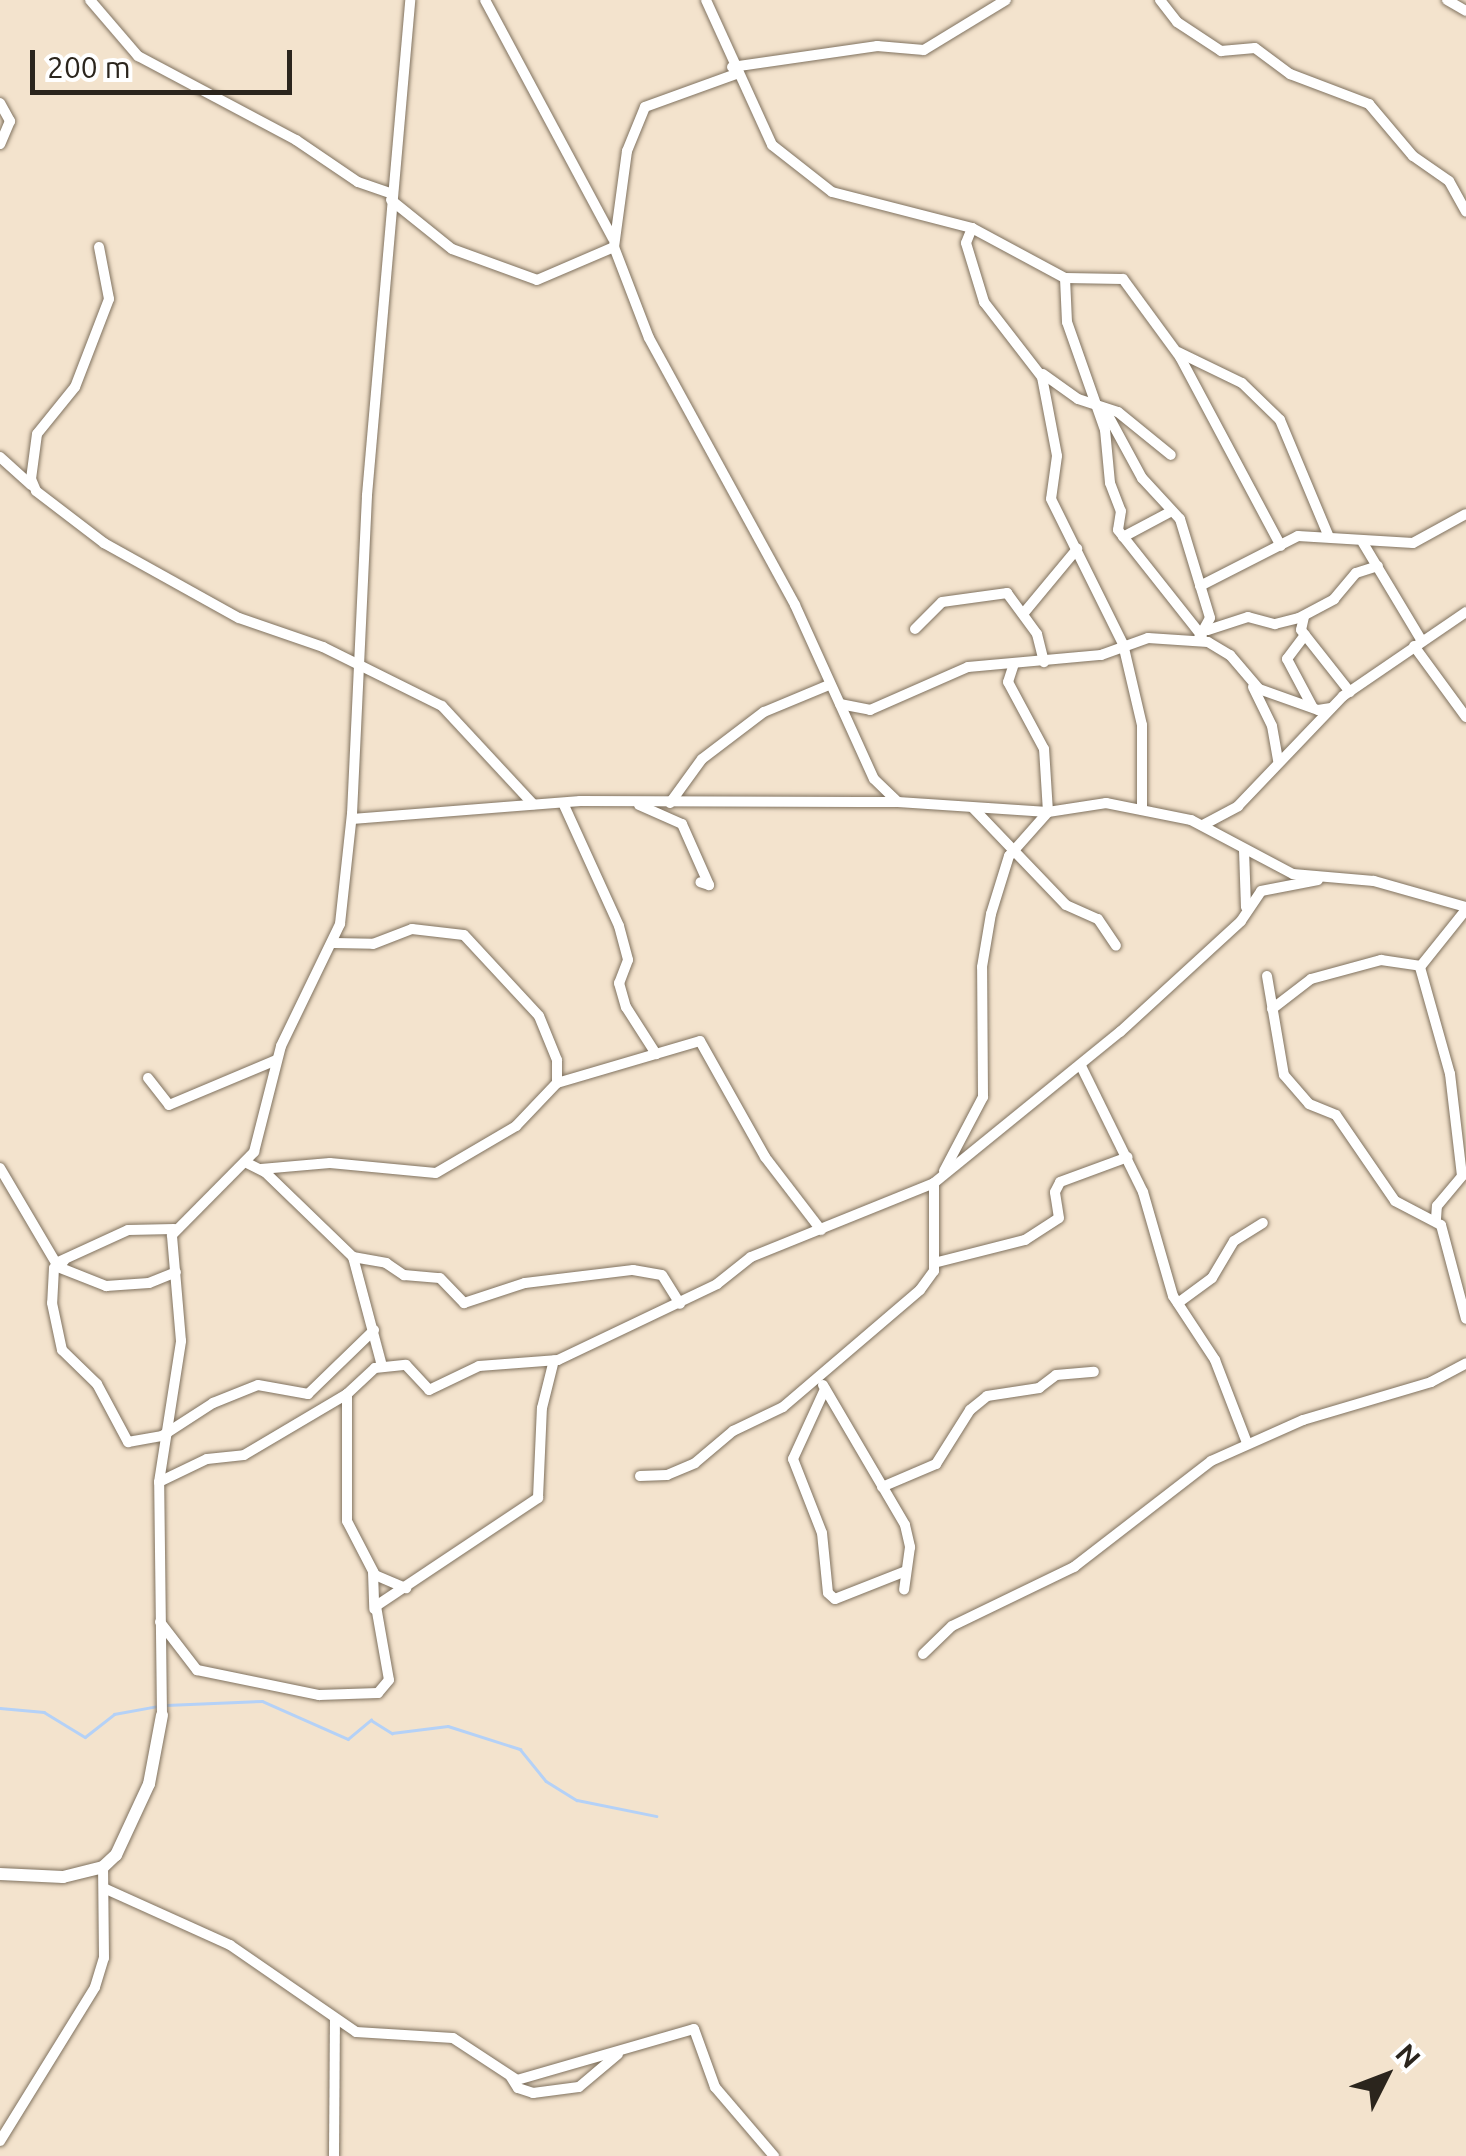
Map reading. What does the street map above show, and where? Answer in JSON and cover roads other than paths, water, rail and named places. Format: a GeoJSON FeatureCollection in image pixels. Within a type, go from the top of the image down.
{"type":"FeatureCollection","features":[{"type":"Feature","properties":{"kind":"street"},"geometry":{"type":"LineString","coordinates":[[90,0],[138,56],[296,140],[358,182],[392,197],[452,249],[537,280],[614,243]]}},
{"type":"Feature","properties":{"kind":"street"},"geometry":{"type":"LineString","coordinates":[[61,1264],[128,1230],[174,1229],[248,1163],[277,1060],[334,943],[352,819],[362,568],[410,0]]}},
{"type":"Feature","properties":{"kind":"street"},"geometry":{"type":"LineString","coordinates":[[485,0],[614,243],[649,338],[795,605],[874,779],[898,802]]}},
{"type":"Feature","properties":{"kind":"street"},"geometry":{"type":"LineString","coordinates":[[706,0],[734,71],[772,145],[832,192],[972,228],[1065,278],[1124,279],[1177,352],[1282,546]]}},
{"type":"Feature","properties":{"kind":"street"},"geometry":{"type":"LineString","coordinates":[[614,243],[626,151],[645,107],[734,71],[877,46],[924,50],[1006,0]]}},
{"type":"Feature","properties":{"kind":"street"},"geometry":{"type":"LineString","coordinates":[[1160,0],[1177,22],[1221,50],[1254,48],[1290,74],[1369,104],[1401,145],[1448,181],[1466,212]]}},
{"type":"Feature","properties":{"kind":"street"},"geometry":{"type":"LineString","coordinates":[[1447,0],[1466,11]]}},
{"type":"Feature","properties":{"kind":"street"},"geometry":{"type":"LineString","coordinates":[[0,103],[10,118],[0,144]]}},
{"type":"Feature","properties":{"kind":"street"},"geometry":{"type":"LineString","coordinates":[[972,228],[966,242],[984,302],[1040,372],[1062,391],[1101,406],[1171,455]]}},
{"type":"Feature","properties":{"kind":"street"},"geometry":{"type":"LineString","coordinates":[[32,486],[37,434],[75,387],[109,299],[99,247]]}},
{"type":"Feature","properties":{"kind":"street"},"geometry":{"type":"LineString","coordinates":[[1065,278],[1070,333],[1101,406],[1142,478],[1181,522],[1200,586],[1202,635]]}},
{"type":"Feature","properties":{"kind":"street"},"geometry":{"type":"LineString","coordinates":[[1177,352],[1242,383],[1280,420],[1330,537]]}},
{"type":"Feature","properties":{"kind":"street"},"geometry":{"type":"LineString","coordinates":[[1040,372],[1057,456],[1051,500],[1078,549],[1092,591],[1123,644],[1142,725],[1142,810]]}},
{"type":"Feature","properties":{"kind":"street"},"geometry":{"type":"LineString","coordinates":[[1101,406],[1123,537],[1202,635],[1230,654],[1251,684],[1272,726],[1278,761]]}},
{"type":"Feature","properties":{"kind":"street"},"geometry":{"type":"LineString","coordinates":[[0,458],[58,512],[130,559],[240,618],[361,666],[456,716],[534,804]]}},
{"type":"Feature","properties":{"kind":"street"},"geometry":{"type":"LineString","coordinates":[[1123,537],[1171,512]]}},
{"type":"Feature","properties":{"kind":"street"},"geometry":{"type":"LineString","coordinates":[[1200,586],[1298,536],[1413,544],[1466,514]]}},
{"type":"Feature","properties":{"kind":"street"},"geometry":{"type":"LineString","coordinates":[[1362,543],[1418,644],[1466,717]]}},
{"type":"Feature","properties":{"kind":"street"},"geometry":{"type":"LineString","coordinates":[[1023,614],[1078,549]]}},
{"type":"Feature","properties":{"kind":"street"},"geometry":{"type":"LineString","coordinates":[[840,704],[870,710],[968,667],[1101,655],[1123,644],[1148,638],[1202,635],[1248,618],[1275,624],[1304,617],[1334,599],[1356,573],[1378,566]]}},
{"type":"Feature","properties":{"kind":"street"},"geometry":{"type":"LineString","coordinates":[[915,630],[942,602],[1007,592],[1038,634],[1044,662]]}},
{"type":"Feature","properties":{"kind":"street"},"geometry":{"type":"LineString","coordinates":[[1203,825],[1238,806],[1278,761],[1350,692],[1466,612]]}},
{"type":"Feature","properties":{"kind":"street"},"geometry":{"type":"LineString","coordinates":[[1304,617],[1305,635],[1350,692]]}},
{"type":"Feature","properties":{"kind":"street"},"geometry":{"type":"LineString","coordinates":[[1305,635],[1286,658],[1312,708]]}},
{"type":"Feature","properties":{"kind":"street"},"geometry":{"type":"LineString","coordinates":[[944,1172],[983,1097],[984,952],[1011,852],[1048,812],[1044,749],[1011,690],[1014,664]]}},
{"type":"Feature","properties":{"kind":"street"},"geometry":{"type":"LineString","coordinates":[[1251,684],[1312,708],[1331,708]]}},
{"type":"Feature","properties":{"kind":"street"},"geometry":{"type":"LineString","coordinates":[[670,803],[702,759],[764,712],[829,685]]}},
{"type":"Feature","properties":{"kind":"street"},"geometry":{"type":"LineString","coordinates":[[863,802],[874,779]]}},
{"type":"Feature","properties":{"kind":"street"},"geometry":{"type":"LineString","coordinates":[[352,819],[385,812],[563,802],[898,802],[1048,812],[1106,803],[1203,825],[1244,850],[1318,880]]}},
{"type":"Feature","properties":{"kind":"street"},"geometry":{"type":"LineString","coordinates":[[563,802],[619,926],[628,960],[618,983],[626,1007],[656,1054]]}},
{"type":"Feature","properties":{"kind":"street"},"geometry":{"type":"LineString","coordinates":[[633,802],[682,824],[709,884],[700,882]]}},
{"type":"Feature","properties":{"kind":"street"},"geometry":{"type":"LineString","coordinates":[[973,808],[1006,836],[1011,852],[1074,912],[1098,919],[1116,946]]}},
{"type":"Feature","properties":{"kind":"street"},"geometry":{"type":"LineString","coordinates":[[1244,850],[1246,913]]}},
{"type":"Feature","properties":{"kind":"street"},"geometry":{"type":"LineString","coordinates":[[159,1482],[207,1459],[244,1456],[346,1394],[382,1366],[406,1365],[429,1390],[479,1366],[554,1360],[680,1304],[751,1257],[934,1183],[1008,1129],[1081,1066],[1246,913],[1264,890],[1318,880],[1374,881],[1463,909],[1421,966]]}},
{"type":"Feature","properties":{"kind":"street"},"geometry":{"type":"LineString","coordinates":[[334,943],[372,944],[412,930],[464,935],[537,1014],[561,1081]]}},
{"type":"Feature","properties":{"kind":"street"},"geometry":{"type":"LineString","coordinates":[[1272,1009],[1311,979],[1382,960],[1421,966]]}},
{"type":"Feature","properties":{"kind":"street"},"geometry":{"type":"LineString","coordinates":[[1421,966],[1450,1074],[1463,1158],[1462,1176],[1436,1206],[1436,1219],[1466,1319]]}},
{"type":"Feature","properties":{"kind":"street"},"geometry":{"type":"LineString","coordinates":[[1267,976],[1284,1075],[1309,1104],[1336,1115],[1395,1201],[1436,1219]]}},
{"type":"Feature","properties":{"kind":"street"},"geometry":{"type":"LineString","coordinates":[[261,1170],[330,1163],[436,1174],[516,1126],[561,1081],[700,1041],[707,1044],[764,1157],[820,1230]]}},
{"type":"Feature","properties":{"kind":"street"},"geometry":{"type":"LineString","coordinates":[[148,1078],[169,1105],[277,1060]]}},
{"type":"Feature","properties":{"kind":"street"},"geometry":{"type":"LineString","coordinates":[[1081,1066],[1128,1157],[1178,1303],[1214,1360],[1247,1443]]}},
{"type":"Feature","properties":{"kind":"street"},"geometry":{"type":"LineString","coordinates":[[934,1263],[1002,1249],[1041,1231],[1059,1218],[1054,1192],[1060,1182],[1128,1157]]}},
{"type":"Feature","properties":{"kind":"street"},"geometry":{"type":"LineString","coordinates":[[248,1163],[261,1170],[353,1257],[382,1366]]}},
{"type":"Feature","properties":{"kind":"street"},"geometry":{"type":"LineString","coordinates":[[0,1168],[52,1260],[106,1286],[155,1282],[176,1272]]}},
{"type":"Feature","properties":{"kind":"street"},"geometry":{"type":"LineString","coordinates":[[640,1476],[667,1475],[695,1463],[732,1432],[822,1384],[920,1290],[934,1263],[934,1183]]}},
{"type":"Feature","properties":{"kind":"street"},"geometry":{"type":"LineString","coordinates":[[1178,1303],[1212,1278],[1234,1241],[1263,1223]]}},
{"type":"Feature","properties":{"kind":"street"},"geometry":{"type":"LineString","coordinates":[[0,1874],[62,1877],[103,1867],[126,1838],[150,1784],[162,1714],[162,1436],[182,1341],[174,1229]]}},
{"type":"Feature","properties":{"kind":"street"},"geometry":{"type":"LineString","coordinates":[[353,1257],[386,1263],[404,1275],[440,1278],[464,1303],[525,1283],[633,1270],[662,1275],[680,1304]]}},
{"type":"Feature","properties":{"kind":"street"},"geometry":{"type":"LineString","coordinates":[[61,1264],[52,1318],[64,1354],[97,1384],[126,1440],[162,1436],[214,1404],[258,1385],[308,1394],[374,1330]]}},
{"type":"Feature","properties":{"kind":"street"},"geometry":{"type":"LineString","coordinates":[[374,1609],[535,1502],[542,1408],[554,1360]]}},
{"type":"Feature","properties":{"kind":"street"},"geometry":{"type":"LineString","coordinates":[[923,1654],[952,1626],[1074,1567],[1190,1474],[1247,1443],[1390,1397],[1466,1362]]}},
{"type":"Feature","properties":{"kind":"street"},"geometry":{"type":"LineString","coordinates":[[882,1487],[936,1464],[970,1410],[987,1396],[1094,1372]]}},
{"type":"Feature","properties":{"kind":"street"},"geometry":{"type":"LineString","coordinates":[[822,1384],[905,1525],[904,1590]]}},
{"type":"Feature","properties":{"kind":"street"},"geometry":{"type":"LineString","coordinates":[[822,1384],[793,1459],[822,1533],[828,1593],[835,1599],[906,1571]]}},
{"type":"Feature","properties":{"kind":"street"},"geometry":{"type":"LineString","coordinates":[[160,1621],[197,1670],[319,1695],[378,1693],[389,1680],[374,1609],[372,1572],[347,1521],[346,1394]]}},
{"type":"Feature","properties":{"kind":"street"},"geometry":{"type":"LineString","coordinates":[[372,1572],[406,1588]]}},
{"type":"Feature","properties":{"kind":"street"},"geometry":{"type":"LineString","coordinates":[[0,2141],[96,1987],[104,1958],[100,1920],[106,1888],[103,1867]]}},
{"type":"Feature","properties":{"kind":"street"},"geometry":{"type":"LineString","coordinates":[[106,1888],[230,1945],[303,1991],[335,2020],[377,2038],[453,2038],[522,2081],[697,2030],[714,2087],[774,2156]]}},
{"type":"Feature","properties":{"kind":"street"},"geometry":{"type":"LineString","coordinates":[[334,2156],[335,2020]]}},
{"type":"Feature","properties":{"kind":"street"},"geometry":{"type":"LineString","coordinates":[[511,2076],[513,2085],[533,2093],[579,2087],[620,2052]]}},
{"type":"Feature","properties":{"kind":"waterway"},"geometry":{"type":"LineString","coordinates":[[166,1705],[262,1701],[348,1739],[371,1720],[392,1733],[448,1726],[520,1749],[546,1781],[577,1800],[656,1816]]}},
{"type":"Feature","properties":{"kind":"waterway"},"geometry":{"type":"LineString","coordinates":[[0,1708],[44,1712],[85,1737],[114,1714],[158,1706]]}}]}
